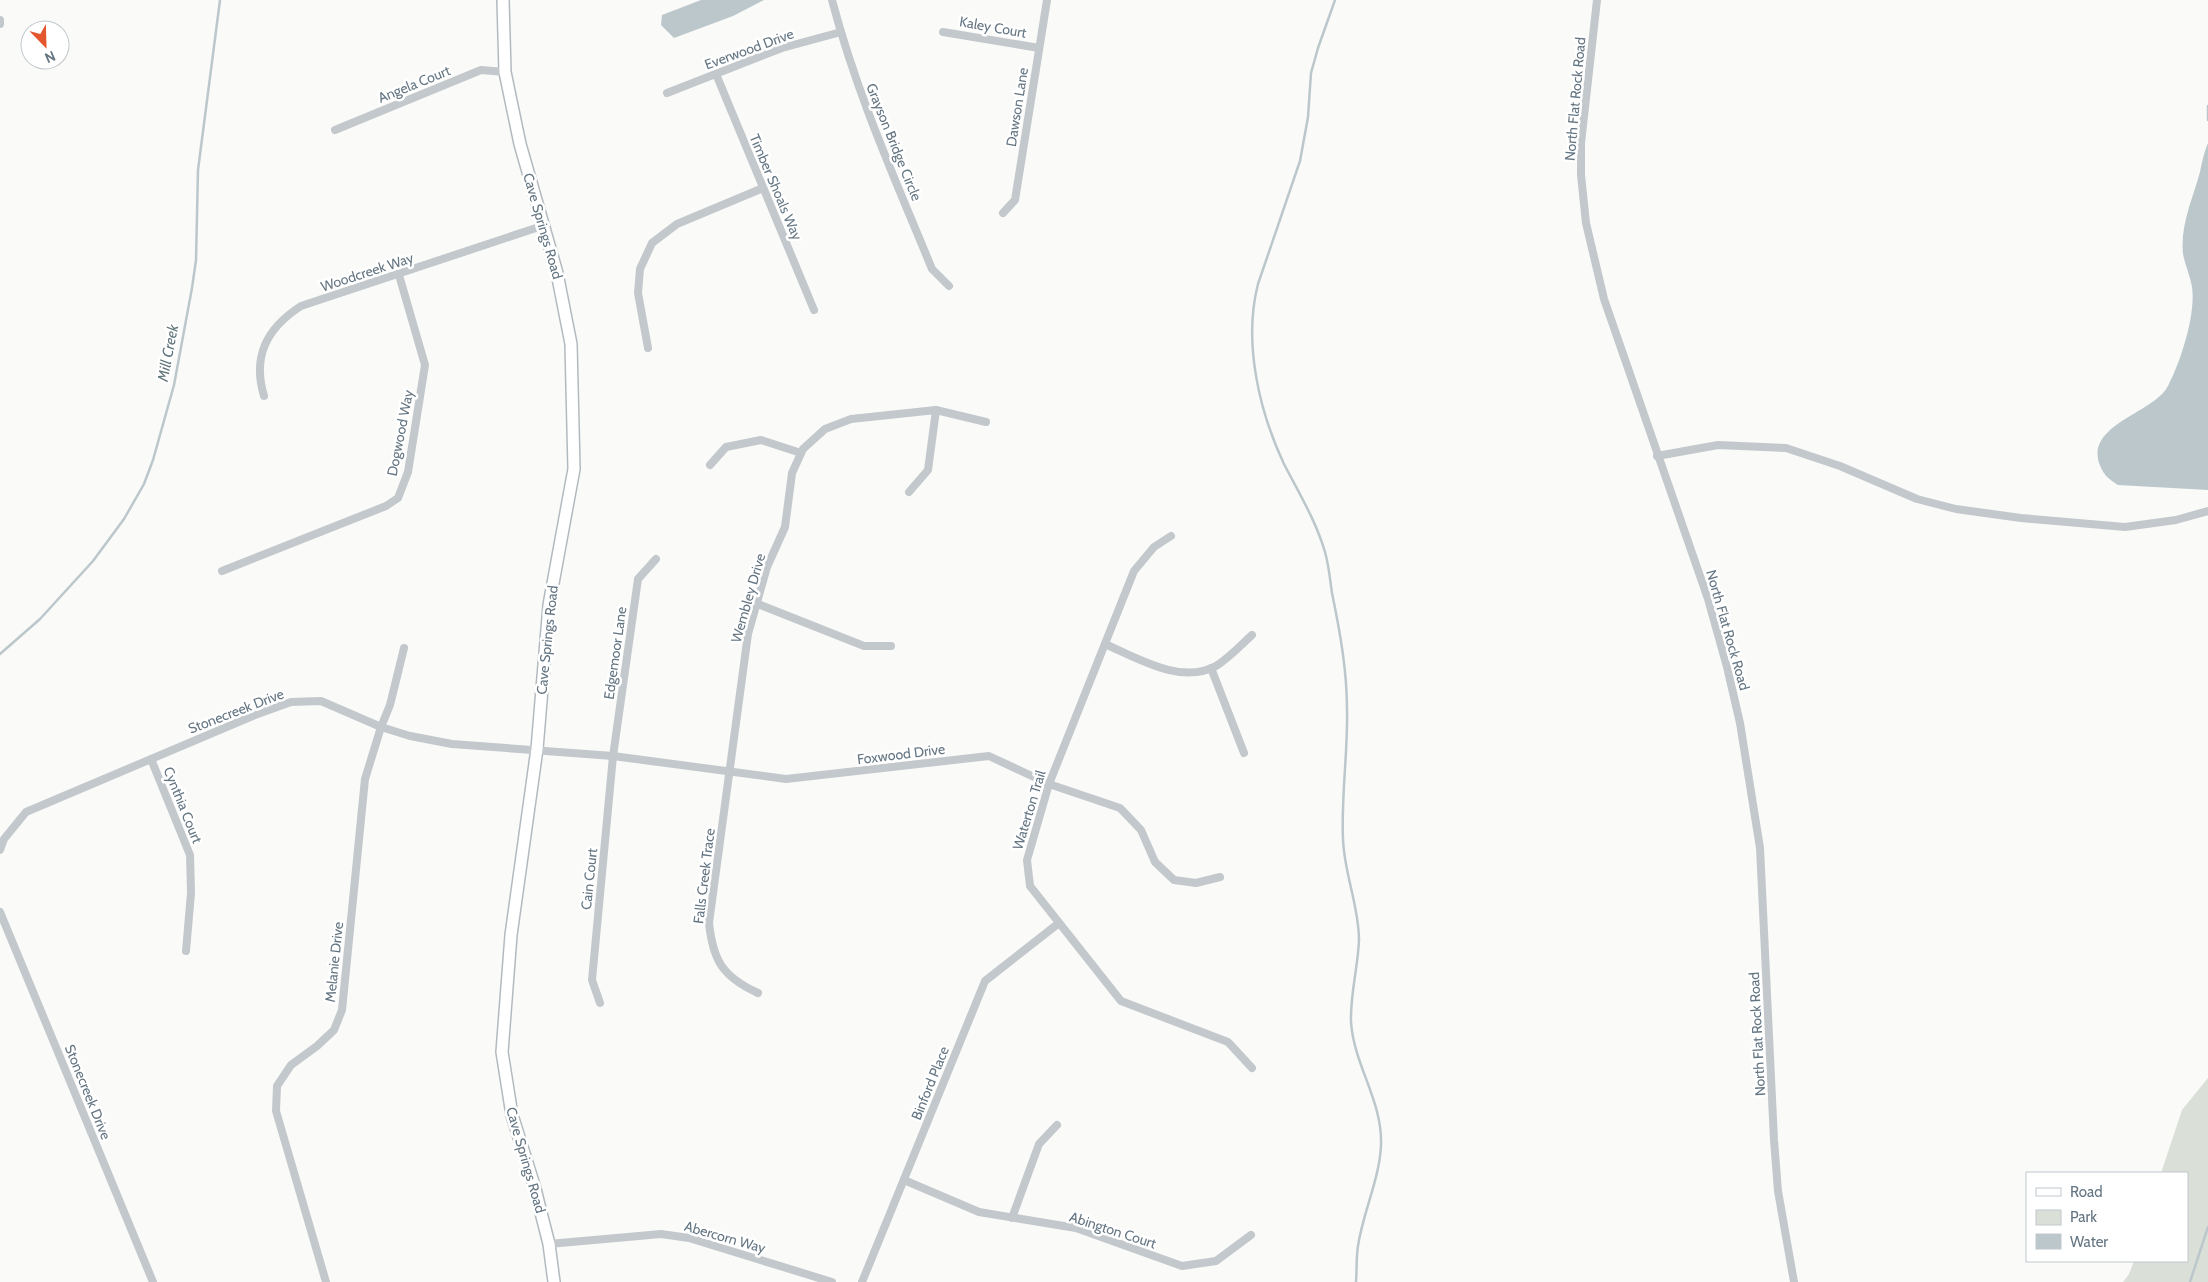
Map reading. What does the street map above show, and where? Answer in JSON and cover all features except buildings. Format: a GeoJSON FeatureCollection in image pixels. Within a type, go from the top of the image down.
{"type":"FeatureCollection","features":[{"type":"Feature","properties":{"kind":"street","name":"Cave Springs Road"},"geometry":{"type":"LineString","coordinates":[[503,0],[505,72],[520,144],[557,273],[571,344],[574,469],[549,605],[537,749],[511,935],[502,1052],[512,1115],[534,1185],[549,1244],[554,1282]]}},
{"type":"Feature","properties":{"kind":"street","name":"Grayson Bridge Circle"},"geometry":{"type":"LineString","coordinates":[[832,0],[868,116],[932,269],[948,286]]}},
{"type":"Feature","properties":{"kind":"street","name":"Dawson Lane"},"geometry":{"type":"LineString","coordinates":[[1003,213],[1015,200],[1047,0]]}},
{"type":"Feature","properties":{"kind":"street","name":"North Flat Rock Road"},"geometry":{"type":"LineString","coordinates":[[1597,0],[1582,143],[1581,175],[1586,223],[1604,300],[1708,600],[1728,667],[1760,848],[1778,1191],[1794,1282]]}},
{"type":"Feature","properties":{"kind":"street","name":"Everwood Drive"},"geometry":{"type":"LineString","coordinates":[[666,93],[782,48],[841,32]]}},
{"type":"Feature","properties":{"kind":"street","name":"Kaley Court"},"geometry":{"type":"LineString","coordinates":[[943,32],[1039,48]]}},
{"type":"Feature","properties":{"kind":"street","name":"Angela Court"},"geometry":{"type":"LineString","coordinates":[[335,130],[481,70],[505,72]]}},
{"type":"Feature","properties":{"kind":"street","name":"Timber Shoals Way"},"geometry":{"type":"LineString","coordinates":[[716,74],[814,310]]}},
{"type":"Feature","properties":{"kind":"street"},"geometry":{"type":"LineString","coordinates":[[648,348],[638,293],[640,269],[652,243],[676,224],[763,188]]}},
{"type":"Feature","properties":{"kind":"street","name":"Woodcreek Way"},"geometry":{"type":"LineString","coordinates":[[264,396],[259,379],[262,353],[269,333],[283,318],[300,306],[399,275],[542,226]]}},
{"type":"Feature","properties":{"kind":"street","name":"Dogwood Way"},"geometry":{"type":"LineString","coordinates":[[222,571],[386,506],[398,498],[408,472],[425,364],[399,275]]}},
{"type":"Feature","properties":{"kind":"street"},"geometry":{"type":"LineString","coordinates":[[909,492],[928,470],[936,410]]}},
{"type":"Feature","properties":{"kind":"street","name":"Wembley Drive"},"geometry":{"type":"LineString","coordinates":[[731,771],[748,634],[767,567],[785,527],[792,473],[803,448],[825,429],[851,419],[936,410],[986,422]]}},
{"type":"Feature","properties":{"kind":"street"},"geometry":{"type":"LineString","coordinates":[[710,465],[726,447],[761,440],[801,453]]}},
{"type":"Feature","properties":{"kind":"street"},"geometry":{"type":"LineString","coordinates":[[1657,456],[1718,445],[1786,448],[1840,466],[1917,499],[1956,509],[2021,518],[2125,527],[2176,520],[2208,510]]}},
{"type":"Feature","properties":{"kind":"street","name":"Waterton Trail"},"geometry":{"type":"LineString","coordinates":[[1171,536],[1154,547],[1134,571],[1049,784],[1027,860],[1030,886],[1121,1001],[1228,1042],[1252,1068]]}},
{"type":"Feature","properties":{"kind":"street","name":"Edgemoor Lane"},"geometry":{"type":"LineString","coordinates":[[613,756],[638,579],[656,559]]}},
{"type":"Feature","properties":{"kind":"street"},"geometry":{"type":"LineString","coordinates":[[758,604],[864,646],[891,646]]}},
{"type":"Feature","properties":{"kind":"street"},"geometry":{"type":"LineString","coordinates":[[1105,644],[1161,668],[1198,673],[1217,665],[1252,635]]}},
{"type":"Feature","properties":{"kind":"street","name":"Melanie Drive"},"geometry":{"type":"LineString","coordinates":[[326,1282],[276,1111],[277,1086],[291,1065],[317,1046],[334,1030],[342,1010],[365,779],[390,705],[404,648]]}},
{"type":"Feature","properties":{"kind":"street"},"geometry":{"type":"LineString","coordinates":[[1211,668],[1244,753]]}},
{"type":"Feature","properties":{"kind":"street","name":"Stonecreek Drive"},"geometry":{"type":"LineString","coordinates":[[0,850],[4,839],[26,812],[291,702],[321,701],[381,727],[410,736],[452,744],[537,749]]}},
{"type":"Feature","properties":{"kind":"street","name":"Foxwood Drive"},"geometry":{"type":"LineString","coordinates":[[537,749],[613,756],[786,779],[989,756],[1049,784],[1120,808],[1141,830],[1154,862],[1174,880],[1196,883],[1220,877]]}},
{"type":"Feature","properties":{"kind":"street","name":"Cain Court"},"geometry":{"type":"LineString","coordinates":[[600,1003],[592,980],[613,756]]}},
{"type":"Feature","properties":{"kind":"street","name":"Cynthia Court"},"geometry":{"type":"LineString","coordinates":[[151,759],[190,855],[191,893],[186,952]]}},
{"type":"Feature","properties":{"kind":"street","name":"Falls Creek Trace"},"geometry":{"type":"LineString","coordinates":[[731,771],[709,923],[711,946],[718,962],[740,984],[758,993]]}},
{"type":"Feature","properties":{"kind":"street","name":"Stonecreek Drive"},"geometry":{"type":"LineString","coordinates":[[0,912],[153,1282]]}},
{"type":"Feature","properties":{"kind":"street","name":"Binford Place"},"geometry":{"type":"LineString","coordinates":[[862,1282],[985,981],[1059,923]]}},
{"type":"Feature","properties":{"kind":"street"},"geometry":{"type":"LineString","coordinates":[[1012,1218],[1039,1144],[1057,1125]]}},
{"type":"Feature","properties":{"kind":"street","name":"Abington Court"},"geometry":{"type":"LineString","coordinates":[[904,1180],[979,1212],[1076,1228],[1182,1266],[1216,1261],[1251,1235]]}},
{"type":"Feature","properties":{"kind":"street","name":"Abercorn Way"},"geometry":{"type":"LineString","coordinates":[[549,1244],[662,1234],[680,1236],[832,1282]]}},
{"type":"Feature","properties":{"kind":"green space"},"geometry":{"type":"Polygon","coordinates":[[[2208,1078],[2208,1282],[2123,1282],[2129,1274],[2134,1262],[2188,1262],[2188,1172],[2161,1172],[2182,1110],[2208,1078]]]}},
{"type":"Feature","properties":{"kind":"water"},"geometry":{"type":"Polygon","coordinates":[[[701,0],[764,0],[733,16],[674,38],[661,25],[662,15],[701,0]]]}},
{"type":"Feature","properties":{"kind":"water"},"geometry":{"type":"Polygon","coordinates":[[[2208,143],[2208,490],[2118,485],[2106,476],[2099,463],[2098,450],[2103,438],[2124,420],[2150,404],[2168,386],[2190,324],[2193,298],[2183,254],[2183,233],[2208,143]]]}},
{"type":"Feature","properties":{"kind":"waterway","name":"Mill Creek"},"geometry":{"type":"LineString","coordinates":[[0,654],[40,619],[93,561],[124,519],[144,484],[153,460],[174,385],[192,288],[196,260],[198,170],[220,0]]}},
{"type":"Feature","properties":{"kind":"waterway"},"geometry":{"type":"LineString","coordinates":[[1335,0],[1311,73],[1308,117],[1300,161],[1258,284],[1252,329],[1256,376],[1267,422],[1284,464],[1312,518],[1325,552],[1344,666],[1347,695],[1347,726],[1343,839],[1346,864],[1357,915],[1359,940],[1351,1022],[1357,1054],[1378,1114],[1381,1146],[1377,1172],[1360,1233],[1356,1282]]}},
{"type":"Feature","properties":{"kind":"waterway"},"geometry":{"type":"LineString","coordinates":[[2208,106],[2208,120]]}},
{"type":"Feature","properties":{"kind":"waterway"},"geometry":{"type":"LineString","coordinates":[[2190,1282],[2208,1227]]}}]}
